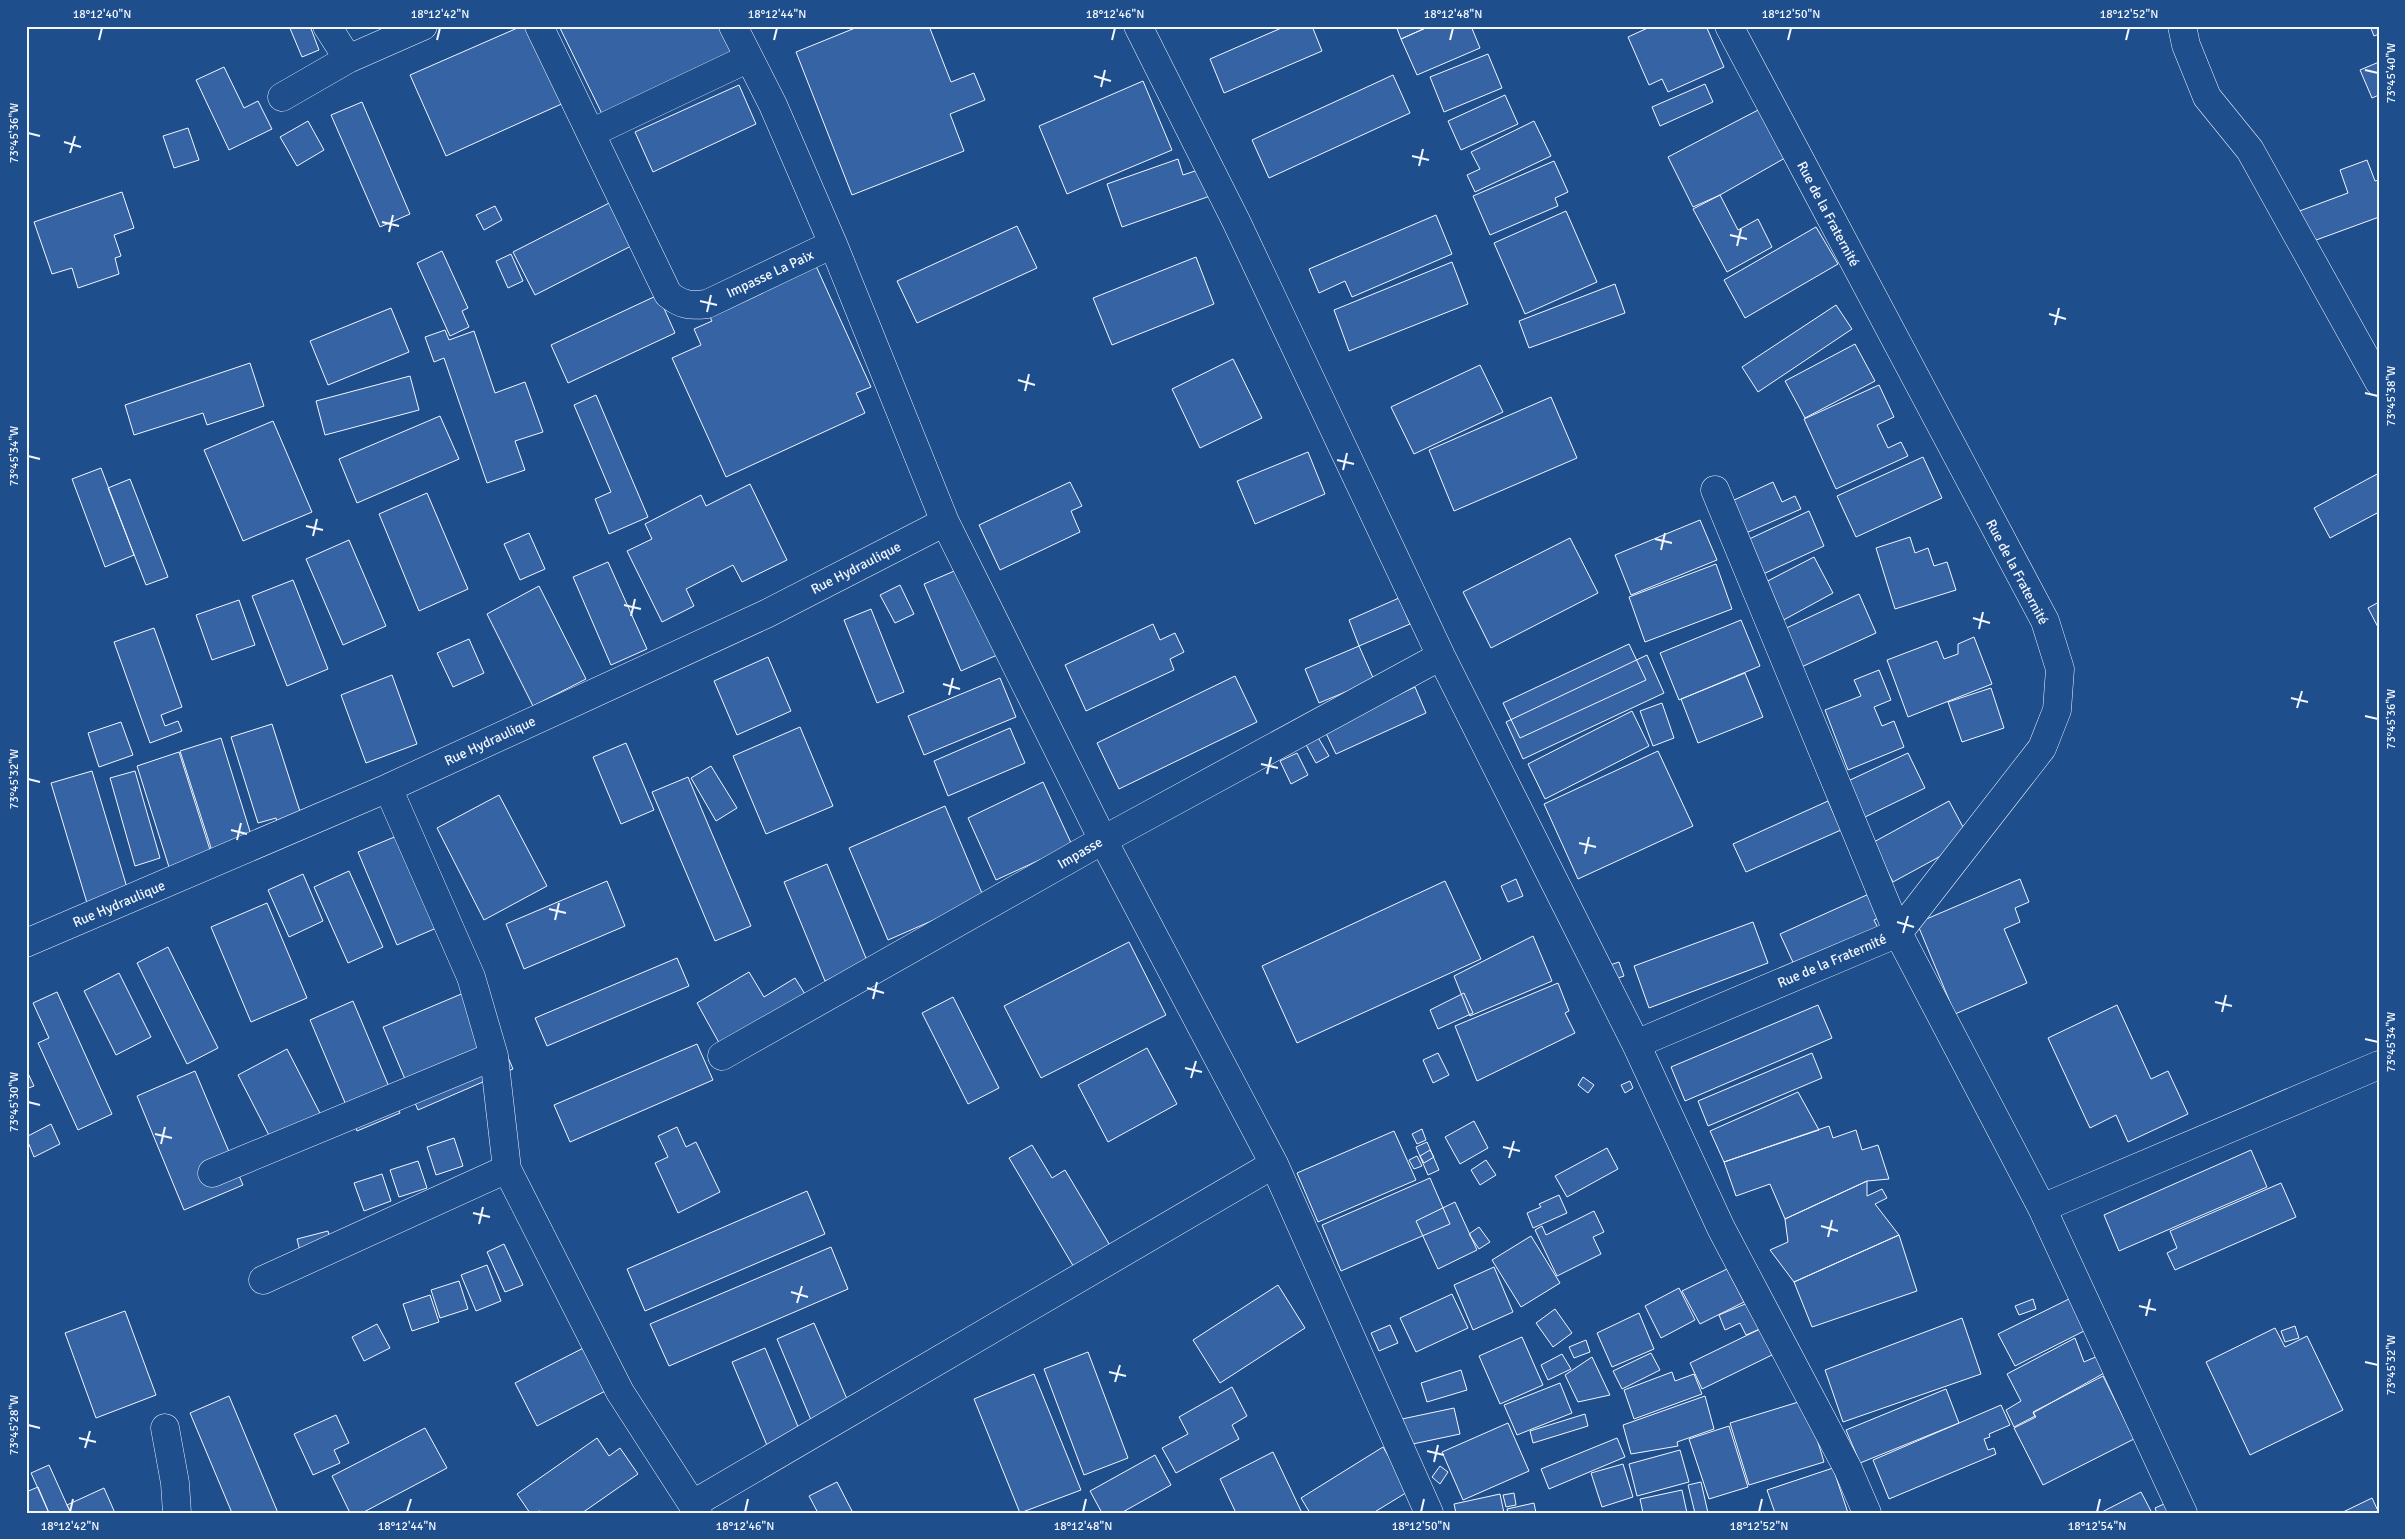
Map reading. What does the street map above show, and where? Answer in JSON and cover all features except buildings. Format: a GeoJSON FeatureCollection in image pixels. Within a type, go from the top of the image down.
{"type":"FeatureCollection","features":[{"type":"Feature","properties":{"kind":"street"},"geometry":{"type":"LineString","coordinates":[[327,26],[348,59]]}},
{"type":"Feature","properties":{"kind":"street"},"geometry":{"type":"LineString","coordinates":[[282,97],[348,59],[423,26]]}},
{"type":"Feature","properties":{"kind":"street"},"geometry":{"type":"LineString","coordinates":[[539,26],[591,133],[749,58]]}},
{"type":"Feature","properties":{"kind":"street"},"geometry":{"type":"LineString","coordinates":[[733,26],[773,105],[833,244],[945,522],[1103,840],[1274,1164],[1429,1513]]}},
{"type":"Feature","properties":{"kind":"street"},"geometry":{"type":"LineString","coordinates":[[1138,26],[1236,221],[1441,656],[1636,1044],[1721,1228],[1848,1469],[1867,1513]]}},
{"type":"Feature","properties":{"kind":"street","name":"Rue de la Fraternité"},"geometry":{"type":"LineString","coordinates":[[1636,1044],[1898,933],[2042,748],[2057,710],[2060,669],[2045,621],[1729,26]]}},
{"type":"Feature","properties":{"kind":"street"},"geometry":{"type":"LineString","coordinates":[[2182,26],[2186,45],[2207,97],[2250,150],[2379,382]]}},
{"type":"Feature","properties":{"kind":"street","name":"Impasse La Paix"},"geometry":{"type":"LineString","coordinates":[[591,133],[668,294],[679,303],[692,306],[707,304],[833,244]]}},
{"type":"Feature","properties":{"kind":"street"},"geometry":{"type":"LineString","coordinates":[[1715,490],[1898,933],[2042,1208],[2183,1513]]}},
{"type":"Feature","properties":{"kind":"street","name":"Rue Hydraulique"},"geometry":{"type":"LineString","coordinates":[[26,942],[388,788],[766,614],[945,522]]}},
{"type":"Feature","properties":{"kind":"street","name":"Impasse"},"geometry":{"type":"LineString","coordinates":[[722,1056],[1103,840],[1441,656]]}},
{"type":"Feature","properties":{"kind":"street"},"geometry":{"type":"LineString","coordinates":[[388,788],[471,977],[494,1056],[507,1169],[620,1392],[695,1508],[1274,1164]]}},
{"type":"Feature","properties":{"kind":"street"},"geometry":{"type":"LineString","coordinates":[[212,1173],[494,1056]]}},
{"type":"Feature","properties":{"kind":"street"},"geometry":{"type":"LineString","coordinates":[[2042,1208],[2379,1065]]}},
{"type":"Feature","properties":{"kind":"street"},"geometry":{"type":"LineString","coordinates":[[263,1280],[507,1169]]}},
{"type":"Feature","properties":{"kind":"street"},"geometry":{"type":"LineString","coordinates":[[165,1428],[177,1513]]}}]}
